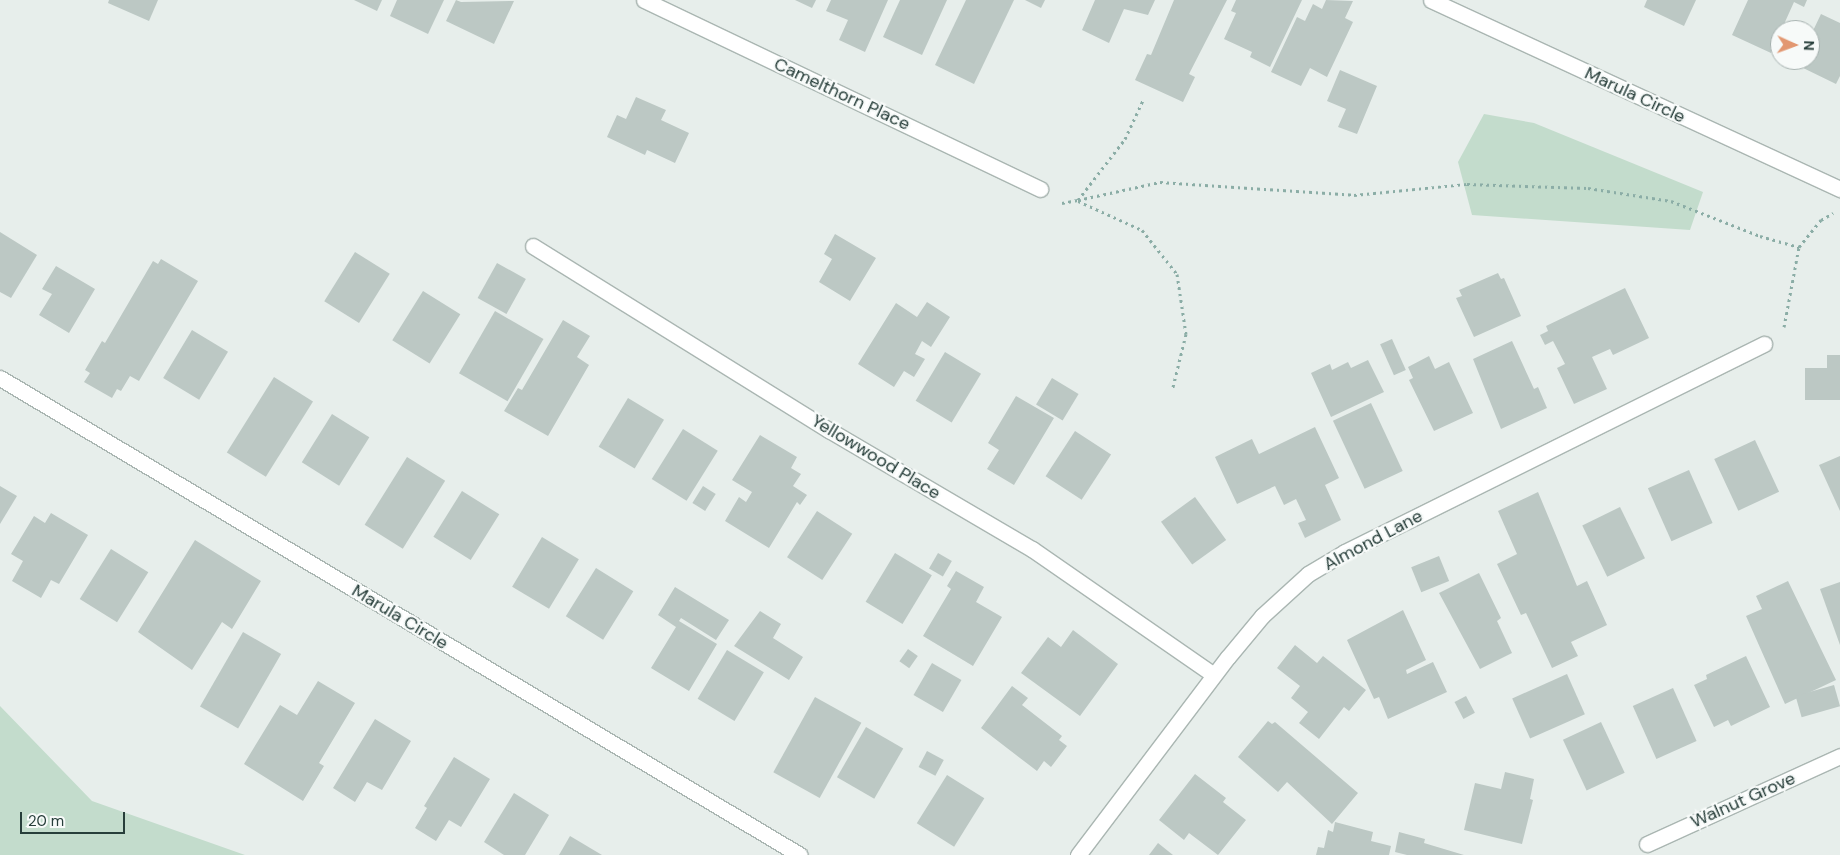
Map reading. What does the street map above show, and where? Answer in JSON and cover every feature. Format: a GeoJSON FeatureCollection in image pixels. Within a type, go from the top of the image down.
{"type":"FeatureCollection","features":[{"type":"Feature","properties":{"kind":"street","name":"Camelthorn Place"},"geometry":{"type":"LineString","coordinates":[[644,0],[1040,188]]}},
{"type":"Feature","properties":{"kind":"street","name":"Marula Circle"},"geometry":{"type":"LineString","coordinates":[[1431,0],[1840,189]]}},
{"type":"Feature","properties":{"kind":"street","name":"Yellowwood Place"},"geometry":{"type":"LineString","coordinates":[[533,246],[829,430],[1032,549],[1214,675]]}},
{"type":"Feature","properties":{"kind":"street","name":"Almond Lane"},"geometry":{"type":"LineString","coordinates":[[1078,855],[1214,675],[1262,616],[1308,574],[1345,552],[1764,344]]}},
{"type":"Feature","properties":{"kind":"street","name":"Marula Circle"},"geometry":{"type":"LineString","coordinates":[[0,378],[800,855]]}},
{"type":"Feature","properties":{"kind":"street","name":"Walnut Grove"},"geometry":{"type":"LineString","coordinates":[[1647,844],[1840,756]]}},
{"type":"Feature","properties":{"kind":"path"},"geometry":{"type":"LineString","coordinates":[[1078,200],[1125,140],[1144,98]]}},
{"type":"Feature","properties":{"kind":"path"},"geometry":{"type":"LineString","coordinates":[[1058,204],[1160,182],[1354,195],[1467,184],[1588,188],[1670,201],[1760,236],[1799,247]]}},
{"type":"Feature","properties":{"kind":"path"},"geometry":{"type":"LineString","coordinates":[[1078,200],[1142,230],[1177,274],[1186,334],[1173,387]]}},
{"type":"Feature","properties":{"kind":"path"},"geometry":{"type":"LineString","coordinates":[[1764,344],[1782,335],[1799,247],[1821,220],[1840,209]]}},
{"type":"Feature","properties":{"kind":"green space"},"geometry":{"type":"Polygon","coordinates":[[[1484,114],[1534,123],[1703,192],[1690,230],[1472,215],[1458,162],[1484,114]]]}},
{"type":"Feature","properties":{"kind":"green space"},"geometry":{"type":"Polygon","coordinates":[[[0,706],[92,801],[245,855],[0,855],[0,706]]]}},
{"type":"Feature","properties":{"kind":"building"},"geometry":{"type":"Polygon","coordinates":[[[109,0],[158,0],[149,21],[108,3],[109,0]]]}},
{"type":"Feature","properties":{"kind":"building"},"geometry":{"type":"Polygon","coordinates":[[[354,0],[382,0],[377,11],[354,0]]]}},
{"type":"Feature","properties":{"kind":"building"},"geometry":{"type":"Polygon","coordinates":[[[397,0],[444,0],[428,34],[390,16],[397,0]]]}},
{"type":"Feature","properties":{"kind":"building"},"geometry":{"type":"Polygon","coordinates":[[[456,0],[461,2],[514,1],[494,44],[446,21],[456,0]]]}},
{"type":"Feature","properties":{"kind":"building"},"geometry":{"type":"Polygon","coordinates":[[[795,0],[816,0],[812,8],[795,0]]]}},
{"type":"Feature","properties":{"kind":"building"},"geometry":{"type":"Polygon","coordinates":[[[831,0],[888,0],[865,52],[839,40],[848,20],[826,11],[831,0]]]}},
{"type":"Feature","properties":{"kind":"building"},"geometry":{"type":"Polygon","coordinates":[[[900,0],[947,0],[922,55],[883,37],[900,0]]]}},
{"type":"Feature","properties":{"kind":"building"},"geometry":{"type":"Polygon","coordinates":[[[966,0],[1014,0],[974,84],[935,65],[966,0]]]}},
{"type":"Feature","properties":{"kind":"building"},"geometry":{"type":"Polygon","coordinates":[[[1025,0],[1045,0],[1041,8],[1025,0]]]}},
{"type":"Feature","properties":{"kind":"building"},"geometry":{"type":"Polygon","coordinates":[[[1095,0],[1155,0],[1148,15],[1124,9],[1109,43],[1082,30],[1095,0]]]}},
{"type":"Feature","properties":{"kind":"building"},"geometry":{"type":"Polygon","coordinates":[[[1174,0],[1227,0],[1189,74],[1195,77],[1183,102],[1135,80],[1147,54],[1151,55],[1174,0]]]}},
{"type":"Feature","properties":{"kind":"building"},"geometry":{"type":"Polygon","coordinates":[[[1236,0],[1302,0],[1270,67],[1250,57],[1252,52],[1224,39],[1236,13],[1231,11],[1236,0]]]}},
{"type":"Feature","properties":{"kind":"building"},"geometry":{"type":"Polygon","coordinates":[[[1326,0],[1353,1],[1345,18],[1353,22],[1327,77],[1310,68],[1301,86],[1271,72],[1297,17],[1305,21],[1313,4],[1322,9],[1326,0]]]}},
{"type":"Feature","properties":{"kind":"building"},"geometry":{"type":"Polygon","coordinates":[[[1647,0],[1696,0],[1684,26],[1644,7],[1647,0]]]}},
{"type":"Feature","properties":{"kind":"building"},"geometry":{"type":"Polygon","coordinates":[[[1748,0],[1807,0],[1804,7],[1794,2],[1786,20],[1770,20],[1770,53],[1732,35],[1748,0]]]}},
{"type":"Feature","properties":{"kind":"building"},"geometry":{"type":"Polygon","coordinates":[[[1821,14],[1840,23],[1840,76],[1836,84],[1807,70],[1820,70],[1820,20],[1818,20],[1821,14]]]}},
{"type":"Feature","properties":{"kind":"building"},"geometry":{"type":"Polygon","coordinates":[[[1340,70],[1377,86],[1357,134],[1338,127],[1346,109],[1327,101],[1340,70]]]}},
{"type":"Feature","properties":{"kind":"building"},"geometry":{"type":"Polygon","coordinates":[[[636,97],[666,110],[661,120],[689,133],[675,163],[647,150],[645,155],[607,137],[617,115],[626,119],[636,97]]]}},
{"type":"Feature","properties":{"kind":"building"},"geometry":{"type":"Polygon","coordinates":[[[0,232],[37,255],[11,298],[0,292],[0,232]]]}},
{"type":"Feature","properties":{"kind":"building"},"geometry":{"type":"Polygon","coordinates":[[[835,234],[876,258],[850,301],[819,282],[832,259],[824,254],[835,234]]]}},
{"type":"Feature","properties":{"kind":"building"},"geometry":{"type":"Polygon","coordinates":[[[355,252],[390,274],[359,323],[324,301],[355,252]]]}},
{"type":"Feature","properties":{"kind":"building"},"geometry":{"type":"Polygon","coordinates":[[[161,259],[198,281],[139,381],[130,376],[121,391],[117,389],[112,398],[84,382],[90,373],[85,370],[102,341],[105,343],[153,261],[158,264],[161,259]]]}},
{"type":"Feature","properties":{"kind":"building"},"geometry":{"type":"Polygon","coordinates":[[[497,263],[526,279],[506,314],[478,298],[497,263]]]}},
{"type":"Feature","properties":{"kind":"building"},"geometry":{"type":"Polygon","coordinates":[[[56,266],[95,289],[69,333],[39,315],[52,294],[42,289],[56,266]]]}},
{"type":"Feature","properties":{"kind":"building"},"geometry":{"type":"Polygon","coordinates":[[[1498,273],[1501,279],[1504,278],[1521,316],[1474,337],[1456,298],[1462,296],[1459,290],[1498,273]]]}},
{"type":"Feature","properties":{"kind":"building"},"geometry":{"type":"Polygon","coordinates":[[[1625,288],[1649,338],[1613,355],[1610,349],[1592,357],[1607,389],[1574,404],[1557,368],[1565,364],[1553,341],[1545,345],[1540,335],[1548,331],[1546,326],[1625,288]]]}},
{"type":"Feature","properties":{"kind":"building"},"geometry":{"type":"Polygon","coordinates":[[[423,291],[460,314],[430,364],[392,340],[423,291]]]}},
{"type":"Feature","properties":{"kind":"building"},"geometry":{"type":"Polygon","coordinates":[[[927,302],[950,317],[931,347],[922,341],[915,354],[925,359],[914,377],[904,371],[894,387],[858,364],[896,303],[917,317],[927,302]]]}},
{"type":"Feature","properties":{"kind":"building"},"geometry":{"type":"Polygon","coordinates":[[[495,311],[543,339],[507,401],[459,373],[495,311]]]}},
{"type":"Feature","properties":{"kind":"building"},"geometry":{"type":"Polygon","coordinates":[[[563,320],[590,336],[577,357],[589,365],[548,436],[504,411],[518,388],[522,390],[563,320]]]}},
{"type":"Feature","properties":{"kind":"building"},"geometry":{"type":"Polygon","coordinates":[[[192,330],[228,352],[199,400],[163,378],[192,330]]]}},
{"type":"Feature","properties":{"kind":"building"},"geometry":{"type":"Polygon","coordinates":[[[1392,339],[1406,370],[1394,375],[1380,344],[1392,339]]]}},
{"type":"Feature","properties":{"kind":"building"},"geometry":{"type":"Polygon","coordinates":[[[1512,341],[1534,389],[1538,387],[1547,408],[1501,429],[1473,359],[1512,341]]]}},
{"type":"Feature","properties":{"kind":"building"},"geometry":{"type":"Polygon","coordinates":[[[945,352],[981,374],[952,422],[916,401],[945,352]]]}},
{"type":"Feature","properties":{"kind":"building"},"geometry":{"type":"Polygon","coordinates":[[[1827,355],[1840,355],[1840,400],[1805,400],[1805,368],[1827,368],[1827,355]]]}},
{"type":"Feature","properties":{"kind":"building"},"geometry":{"type":"Polygon","coordinates":[[[1429,356],[1435,369],[1449,362],[1473,413],[1434,431],[1409,380],[1413,378],[1408,367],[1429,356]]]}},
{"type":"Feature","properties":{"kind":"building"},"geometry":{"type":"Polygon","coordinates":[[[1368,360],[1384,392],[1331,417],[1311,373],[1330,364],[1332,370],[1348,362],[1351,368],[1368,360]]]}},
{"type":"Feature","properties":{"kind":"building"},"geometry":{"type":"Polygon","coordinates":[[[274,377],[313,401],[266,477],[227,452],[274,377]]]}},
{"type":"Feature","properties":{"kind":"building"},"geometry":{"type":"Polygon","coordinates":[[[1052,378],[1079,394],[1063,421],[1036,405],[1052,378]]]}},
{"type":"Feature","properties":{"kind":"building"},"geometry":{"type":"Polygon","coordinates":[[[1016,396],[1054,418],[1014,485],[987,469],[999,450],[988,443],[1016,396]]]}},
{"type":"Feature","properties":{"kind":"building"},"geometry":{"type":"Polygon","coordinates":[[[628,398],[664,420],[635,468],[599,447],[628,398]]]}},
{"type":"Feature","properties":{"kind":"building"},"geometry":{"type":"Polygon","coordinates":[[[1371,403],[1403,471],[1365,489],[1333,421],[1371,403]]]}},
{"type":"Feature","properties":{"kind":"building"},"geometry":{"type":"Polygon","coordinates":[[[332,414],[369,437],[339,486],[302,462],[332,414]]]}},
{"type":"Feature","properties":{"kind":"building"},"geometry":{"type":"Polygon","coordinates":[[[1315,427],[1339,478],[1325,485],[1341,520],[1305,538],[1298,523],[1306,520],[1296,499],[1284,505],[1275,486],[1237,504],[1215,457],[1252,439],[1259,454],[1315,427]]]}},
{"type":"Feature","properties":{"kind":"building"},"geometry":{"type":"Polygon","coordinates":[[[683,429],[718,451],[687,501],[652,479],[683,429]]]}},
{"type":"Feature","properties":{"kind":"building"},"geometry":{"type":"Polygon","coordinates":[[[1075,431],[1111,454],[1082,500],[1046,476],[1075,431]]]}},
{"type":"Feature","properties":{"kind":"building"},"geometry":{"type":"Polygon","coordinates":[[[760,435],[797,457],[791,468],[801,474],[793,486],[807,495],[800,505],[797,502],[769,548],[725,521],[739,497],[746,502],[752,492],[732,480],[760,435]]]}},
{"type":"Feature","properties":{"kind":"building"},"geometry":{"type":"Polygon","coordinates":[[[1755,440],[1779,492],[1738,511],[1714,459],[1755,440]]]}},
{"type":"Feature","properties":{"kind":"building"},"geometry":{"type":"Polygon","coordinates":[[[1840,456],[1840,511],[1819,465],[1840,456]]]}},
{"type":"Feature","properties":{"kind":"building"},"geometry":{"type":"Polygon","coordinates":[[[407,457],[445,481],[403,549],[365,525],[407,457]]]}},
{"type":"Feature","properties":{"kind":"building"},"geometry":{"type":"Polygon","coordinates":[[[1689,470],[1713,523],[1671,541],[1648,488],[1689,470]]]}},
{"type":"Feature","properties":{"kind":"building"},"geometry":{"type":"Polygon","coordinates":[[[0,486],[17,496],[0,524],[0,486]]]}},
{"type":"Feature","properties":{"kind":"building"},"geometry":{"type":"Polygon","coordinates":[[[703,486],[716,494],[705,511],[692,503],[703,486]]]}},
{"type":"Feature","properties":{"kind":"building"},"geometry":{"type":"Polygon","coordinates":[[[462,491],[499,514],[471,560],[433,537],[462,491]]]}},
{"type":"Feature","properties":{"kind":"building"},"geometry":{"type":"Polygon","coordinates":[[[1538,492],[1577,586],[1587,581],[1607,625],[1571,642],[1578,656],[1552,668],[1526,613],[1521,615],[1497,564],[1517,554],[1498,511],[1538,492]]]}},
{"type":"Feature","properties":{"kind":"building"},"geometry":{"type":"Polygon","coordinates":[[[1195,497],[1226,540],[1192,565],[1161,522],[1195,497]]]}},
{"type":"Feature","properties":{"kind":"building"},"geometry":{"type":"Polygon","coordinates":[[[1620,507],[1645,558],[1607,577],[1582,525],[1620,507]]]}},
{"type":"Feature","properties":{"kind":"building"},"geometry":{"type":"Polygon","coordinates":[[[817,511],[852,534],[822,580],[787,557],[817,511]]]}},
{"type":"Feature","properties":{"kind":"building"},"geometry":{"type":"Polygon","coordinates":[[[51,513],[88,535],[59,584],[51,580],[41,598],[12,581],[23,561],[11,554],[34,516],[45,523],[51,513]]]}},
{"type":"Feature","properties":{"kind":"building"},"geometry":{"type":"Polygon","coordinates":[[[542,537],[579,559],[549,609],[512,587],[542,537]]]}},
{"type":"Feature","properties":{"kind":"building"},"geometry":{"type":"Polygon","coordinates":[[[195,540],[261,581],[232,629],[222,622],[192,670],[138,632],[195,540]]]}},
{"type":"Feature","properties":{"kind":"building"},"geometry":{"type":"Polygon","coordinates":[[[111,549],[148,572],[117,622],[80,599],[111,549]]]}},
{"type":"Feature","properties":{"kind":"building"},"geometry":{"type":"Polygon","coordinates":[[[895,553],[932,575],[903,624],[866,602],[895,553]]]}},
{"type":"Feature","properties":{"kind":"building"},"geometry":{"type":"Polygon","coordinates":[[[938,553],[952,561],[943,577],[929,569],[938,553]]]}},
{"type":"Feature","properties":{"kind":"building"},"geometry":{"type":"Polygon","coordinates":[[[1439,556],[1449,581],[1421,592],[1411,567],[1439,556]]]}},
{"type":"Feature","properties":{"kind":"building"},"geometry":{"type":"Polygon","coordinates":[[[596,568],[633,591],[603,640],[566,616],[596,568]]]}},
{"type":"Feature","properties":{"kind":"building"},"geometry":{"type":"Polygon","coordinates":[[[956,571],[984,587],[976,602],[1002,617],[973,666],[923,636],[951,589],[947,586],[956,571]]]}},
{"type":"Feature","properties":{"kind":"building"},"geometry":{"type":"Polygon","coordinates":[[[1479,573],[1501,618],[1497,621],[1512,653],[1480,669],[1439,593],[1479,573]]]}},
{"type":"Feature","properties":{"kind":"building"},"geometry":{"type":"Polygon","coordinates":[[[1788,581],[1836,680],[1785,704],[1746,616],[1762,609],[1756,596],[1788,581]]]}},
{"type":"Feature","properties":{"kind":"building"},"geometry":{"type":"Polygon","coordinates":[[[1840,582],[1840,645],[1820,589],[1840,582]]]}},
{"type":"Feature","properties":{"kind":"building"},"geometry":{"type":"Polygon","coordinates":[[[675,587],[729,620],[716,640],[681,618],[679,621],[717,644],[689,691],[651,668],[676,627],[658,615],[675,587]]]}},
{"type":"Feature","properties":{"kind":"building"},"geometry":{"type":"Polygon","coordinates":[[[1403,610],[1426,660],[1406,670],[1407,674],[1433,662],[1447,692],[1388,719],[1379,697],[1374,699],[1347,640],[1403,610]]]}},
{"type":"Feature","properties":{"kind":"building"},"geometry":{"type":"Polygon","coordinates":[[[760,611],[781,624],[773,638],[803,657],[789,680],[734,646],[760,611]]]}},
{"type":"Feature","properties":{"kind":"building"},"geometry":{"type":"Polygon","coordinates":[[[1073,630],[1118,664],[1080,716],[1021,673],[1048,637],[1061,647],[1073,630]]]}},
{"type":"Feature","properties":{"kind":"building"},"geometry":{"type":"Polygon","coordinates":[[[243,632],[281,654],[238,728],[200,706],[243,632]]]}},
{"type":"Feature","properties":{"kind":"building"},"geometry":{"type":"Polygon","coordinates":[[[1295,645],[1317,663],[1323,656],[1366,690],[1349,711],[1344,707],[1319,739],[1299,723],[1308,712],[1291,698],[1300,686],[1277,668],[1295,645]]]}},
{"type":"Feature","properties":{"kind":"building"},"geometry":{"type":"Polygon","coordinates":[[[908,649],[918,656],[909,668],[899,661],[908,649]]]}},
{"type":"Feature","properties":{"kind":"building"},"geometry":{"type":"Polygon","coordinates":[[[727,650],[764,672],[735,721],[698,699],[727,650]]]}},
{"type":"Feature","properties":{"kind":"building"},"geometry":{"type":"Polygon","coordinates":[[[1746,656],[1770,707],[1731,726],[1728,720],[1714,727],[1694,685],[1707,679],[1706,675],[1746,656]]]}},
{"type":"Feature","properties":{"kind":"building"},"geometry":{"type":"Polygon","coordinates":[[[932,663],[961,680],[943,712],[914,695],[932,663]]]}},
{"type":"Feature","properties":{"kind":"building"},"geometry":{"type":"Polygon","coordinates":[[[1567,674],[1585,714],[1530,739],[1512,698],[1567,674]]]}},
{"type":"Feature","properties":{"kind":"building"},"geometry":{"type":"Polygon","coordinates":[[[318,681],[355,703],[319,763],[324,766],[303,801],[244,764],[280,705],[297,715],[318,681]]]}},
{"type":"Feature","properties":{"kind":"building"},"geometry":{"type":"Polygon","coordinates":[[[1834,685],[1840,706],[1802,717],[1796,696],[1834,685]]]}},
{"type":"Feature","properties":{"kind":"building"},"geometry":{"type":"Polygon","coordinates":[[[1012,686],[1028,698],[1022,705],[1062,736],[1059,740],[1067,746],[1051,767],[1044,761],[1037,771],[981,728],[1012,686]]]}},
{"type":"Feature","properties":{"kind":"building"},"geometry":{"type":"Polygon","coordinates":[[[1673,688],[1697,741],[1656,759],[1633,706],[1673,688]]]}},
{"type":"Feature","properties":{"kind":"building"},"geometry":{"type":"Polygon","coordinates":[[[1466,696],[1475,713],[1463,719],[1455,702],[1466,696]]]}},
{"type":"Feature","properties":{"kind":"building"},"geometry":{"type":"Polygon","coordinates":[[[815,697],[861,723],[820,798],[773,772],[815,697]]]}},
{"type":"Feature","properties":{"kind":"building"},"geometry":{"type":"Polygon","coordinates":[[[375,719],[411,741],[382,790],[367,782],[355,802],[333,788],[375,719]]]}},
{"type":"Feature","properties":{"kind":"building"},"geometry":{"type":"Polygon","coordinates":[[[1268,721],[1272,724],[1275,722],[1358,793],[1332,824],[1287,782],[1278,792],[1238,757],[1268,721]]]}},
{"type":"Feature","properties":{"kind":"building"},"geometry":{"type":"Polygon","coordinates":[[[1601,722],[1625,773],[1587,791],[1563,740],[1601,722]]]}},
{"type":"Feature","properties":{"kind":"building"},"geometry":{"type":"Polygon","coordinates":[[[866,727],[903,748],[874,799],[837,777],[866,727]]]}},
{"type":"Feature","properties":{"kind":"building"},"geometry":{"type":"Polygon","coordinates":[[[927,751],[944,760],[935,776],[919,767],[927,751]]]}},
{"type":"Feature","properties":{"kind":"building"},"geometry":{"type":"Polygon","coordinates":[[[454,757],[490,779],[461,827],[449,820],[436,841],[415,828],[427,808],[424,806],[454,757]]]}},
{"type":"Feature","properties":{"kind":"building"},"geometry":{"type":"Polygon","coordinates":[[[1505,772],[1534,779],[1530,799],[1533,800],[1522,844],[1464,830],[1475,783],[1501,789],[1505,772]]]}},
{"type":"Feature","properties":{"kind":"building"},"geometry":{"type":"Polygon","coordinates":[[[1195,774],[1226,798],[1223,802],[1246,820],[1218,855],[1189,833],[1184,840],[1159,820],[1195,774]]]}},
{"type":"Feature","properties":{"kind":"building"},"geometry":{"type":"Polygon","coordinates":[[[947,775],[984,798],[954,847],[917,823],[947,775]]]}},
{"type":"Feature","properties":{"kind":"building"},"geometry":{"type":"Polygon","coordinates":[[[514,793],[549,815],[525,855],[504,855],[484,842],[514,793]]]}},
{"type":"Feature","properties":{"kind":"building"},"geometry":{"type":"Polygon","coordinates":[[[1335,822],[1373,832],[1371,841],[1391,846],[1389,855],[1316,855],[1318,847],[1324,848],[1328,830],[1333,832],[1335,822]]]}},
{"type":"Feature","properties":{"kind":"building"},"geometry":{"type":"Polygon","coordinates":[[[1399,832],[1425,839],[1424,843],[1464,855],[1407,855],[1395,852],[1399,832]]]}},
{"type":"Feature","properties":{"kind":"building"},"geometry":{"type":"Polygon","coordinates":[[[570,836],[602,855],[559,855],[570,836]]]}},
{"type":"Feature","properties":{"kind":"building"},"geometry":{"type":"Polygon","coordinates":[[[1158,843],[1173,855],[1149,855],[1158,843]]]}}]}
